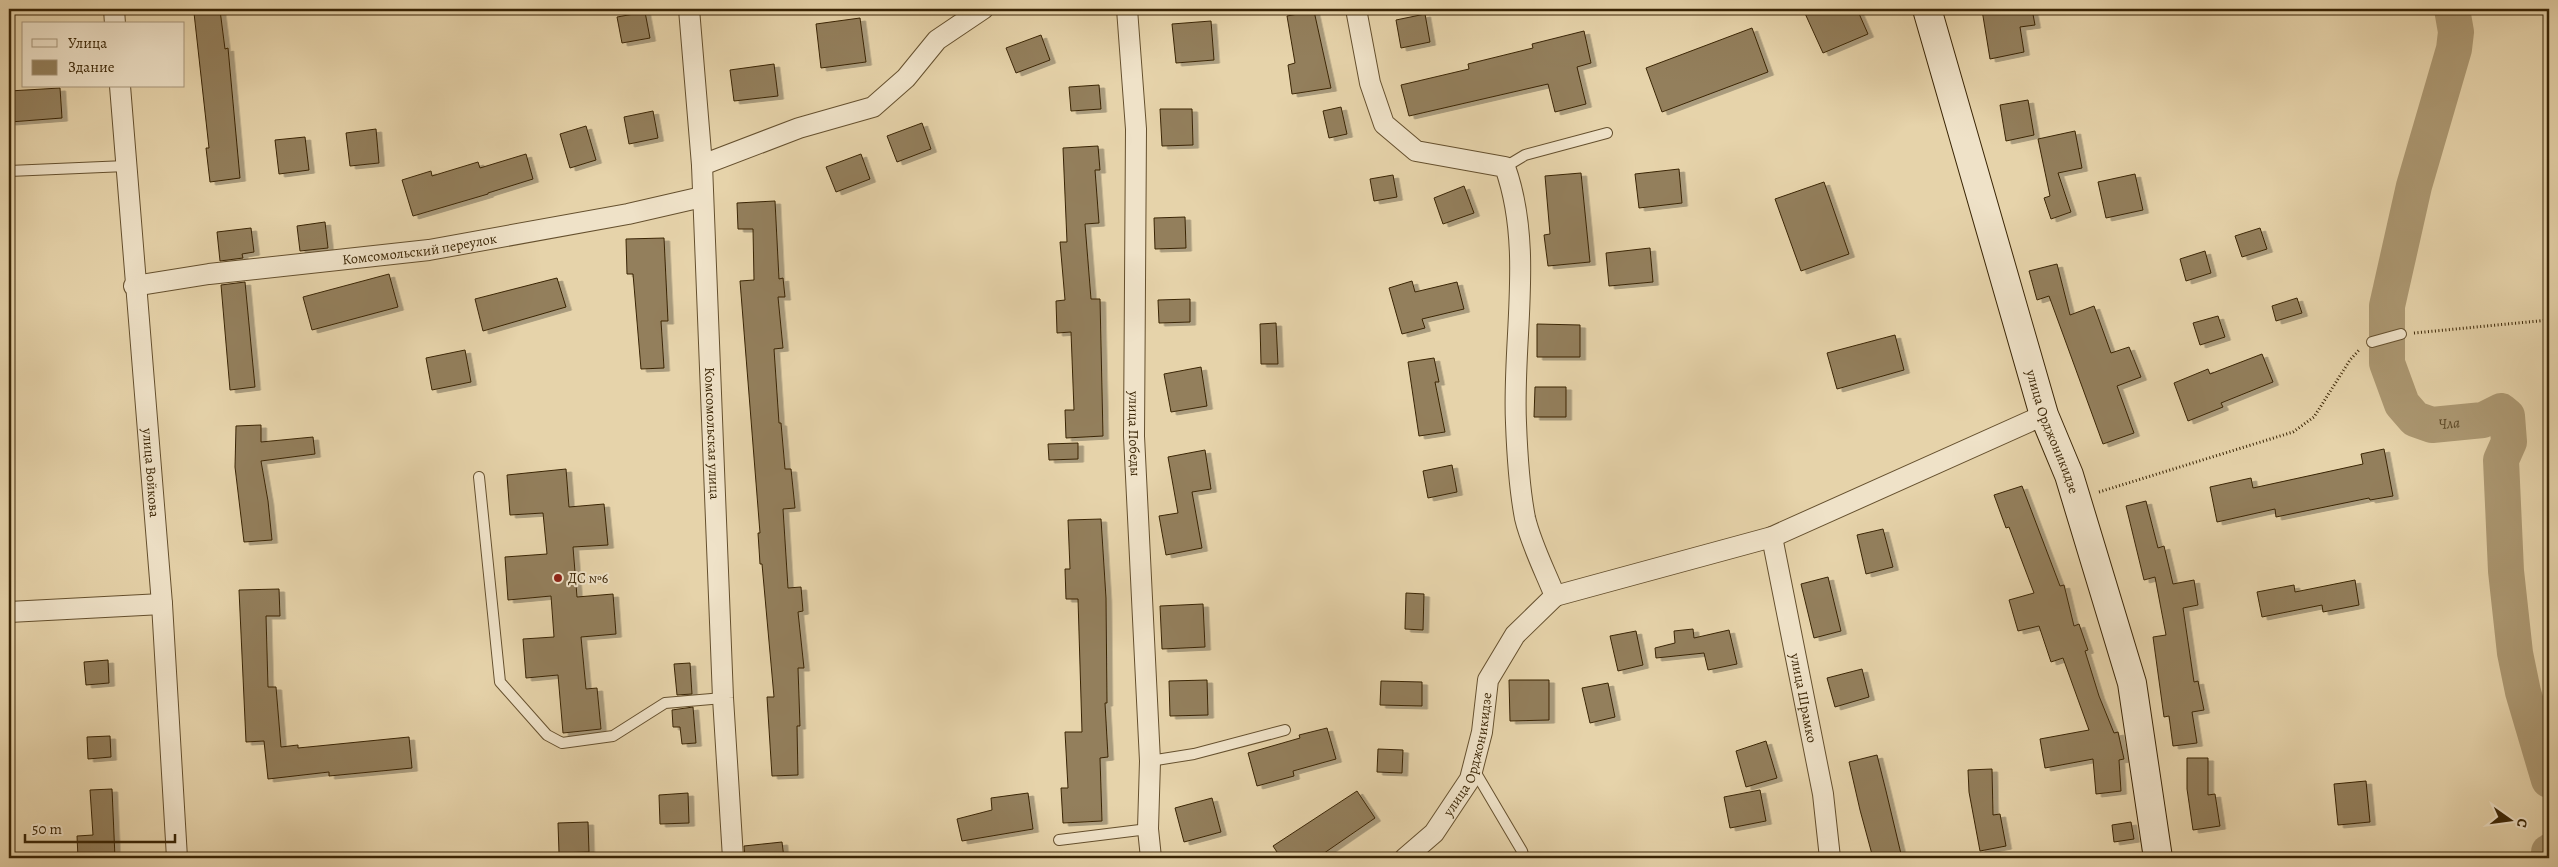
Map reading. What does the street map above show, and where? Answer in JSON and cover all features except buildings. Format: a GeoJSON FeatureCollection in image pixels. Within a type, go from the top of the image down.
{"type":"FeatureCollection","features":[{"type":"Feature","properties":{"kind":"street"},"geometry":{"type":"LineString","coordinates":[[114,9],[115,22]]}},
{"type":"Feature","properties":{"kind":"street","name":"Комсомольская улица"},"geometry":{"type":"LineString","coordinates":[[688,9],[702,165],[723,698],[733,858]]}},
{"type":"Feature","properties":{"kind":"street"},"geometry":{"type":"LineString","coordinates":[[702,165],[799,128],[873,106],[906,78],[937,40],[983,9]]}},
{"type":"Feature","properties":{"kind":"street","name":"улица Победы"},"geometry":{"type":"LineString","coordinates":[[1127,9],[1136,129],[1134,436],[1150,761],[1148,829],[1151,858]]}},
{"type":"Feature","properties":{"kind":"street"},"geometry":{"type":"LineString","coordinates":[[1356,9],[1370,83],[1384,124],[1416,151],[1505,167],[1516,208],[1520,286],[1516,423],[1525,518],[1555,596],[1772,537],[2044,415]]}},
{"type":"Feature","properties":{"kind":"street","name":"улица Орджоникидзе"},"geometry":{"type":"LineString","coordinates":[[1926,9],[2044,415],[2077,499],[2132,683],[2158,858]]}},
{"type":"Feature","properties":{"kind":"street","name":"улица Войкова"},"geometry":{"type":"LineString","coordinates":[[120,88],[134,286],[162,604],[177,858]]}},
{"type":"Feature","properties":{"kind":"street","name":"Комсомольский переулок"},"geometry":{"type":"LineString","coordinates":[[134,286],[209,274],[438,248],[619,216],[702,197]]}},
{"type":"Feature","properties":{"kind":"street","name":"улица Шрамко"},"geometry":{"type":"LineString","coordinates":[[1772,537],[1823,794],[1830,858]]}},
{"type":"Feature","properties":{"kind":"street","name":"улица Орджоникидзе"},"geometry":{"type":"LineString","coordinates":[[1405,858],[1434,833],[1470,780],[1482,732],[1488,680],[1516,635],[1555,596]]}},
{"type":"Feature","properties":{"kind":"street"},"geometry":{"type":"LineString","coordinates":[[9,612],[162,604]]}},
{"type":"Feature","properties":{"kind":"lane"},"geometry":{"type":"LineString","coordinates":[[1505,167],[1525,155],[1607,133]]}},
{"type":"Feature","properties":{"kind":"lane"},"geometry":{"type":"LineString","coordinates":[[9,170],[126,166]]}},
{"type":"Feature","properties":{"kind":"lane"},"geometry":{"type":"LineString","coordinates":[[2372,342],[2401,334]]}},
{"type":"Feature","properties":{"kind":"lane"},"geometry":{"type":"LineString","coordinates":[[478,477],[500,682],[547,735],[562,743],[613,736],[665,704],[723,698]]}},
{"type":"Feature","properties":{"kind":"lane"},"geometry":{"type":"LineString","coordinates":[[1150,761],[1194,754],[1285,730]]}},
{"type":"Feature","properties":{"kind":"lane"},"geometry":{"type":"LineString","coordinates":[[1473,767],[1522,851],[1524,858]]}},
{"type":"Feature","properties":{"kind":"lane"},"geometry":{"type":"LineString","coordinates":[[1059,840],[1148,829]]}},
{"type":"Feature","properties":{"kind":"path"},"geometry":{"type":"LineString","coordinates":[[2401,334],[2549,320]]}},
{"type":"Feature","properties":{"kind":"path"},"geometry":{"type":"LineString","coordinates":[[2077,499],[2293,432],[2314,417],[2350,360],[2358,350],[2372,342]]}},
{"type":"Feature","properties":{"kind":"waterway","name":"Чла"},"geometry":{"type":"LineString","coordinates":[[2452,9],[2456,32],[2454,49],[2414,186],[2387,306],[2387,363],[2402,404],[2415,419],[2432,425],[2483,420],[2501,411],[2507,416],[2509,442],[2501,460],[2506,571],[2515,653],[2523,692],[2549,780]]}},
{"type":"Feature","properties":{"kind":"waterway","name":"Чла"},"geometry":{"type":"LineString","coordinates":[[2549,852],[2549,858]]}},
{"type":"Feature","properties":{"kind":"place","name":"ДС №6"},"geometry":{"type":"Point","coordinates":[558,578]}}]}
